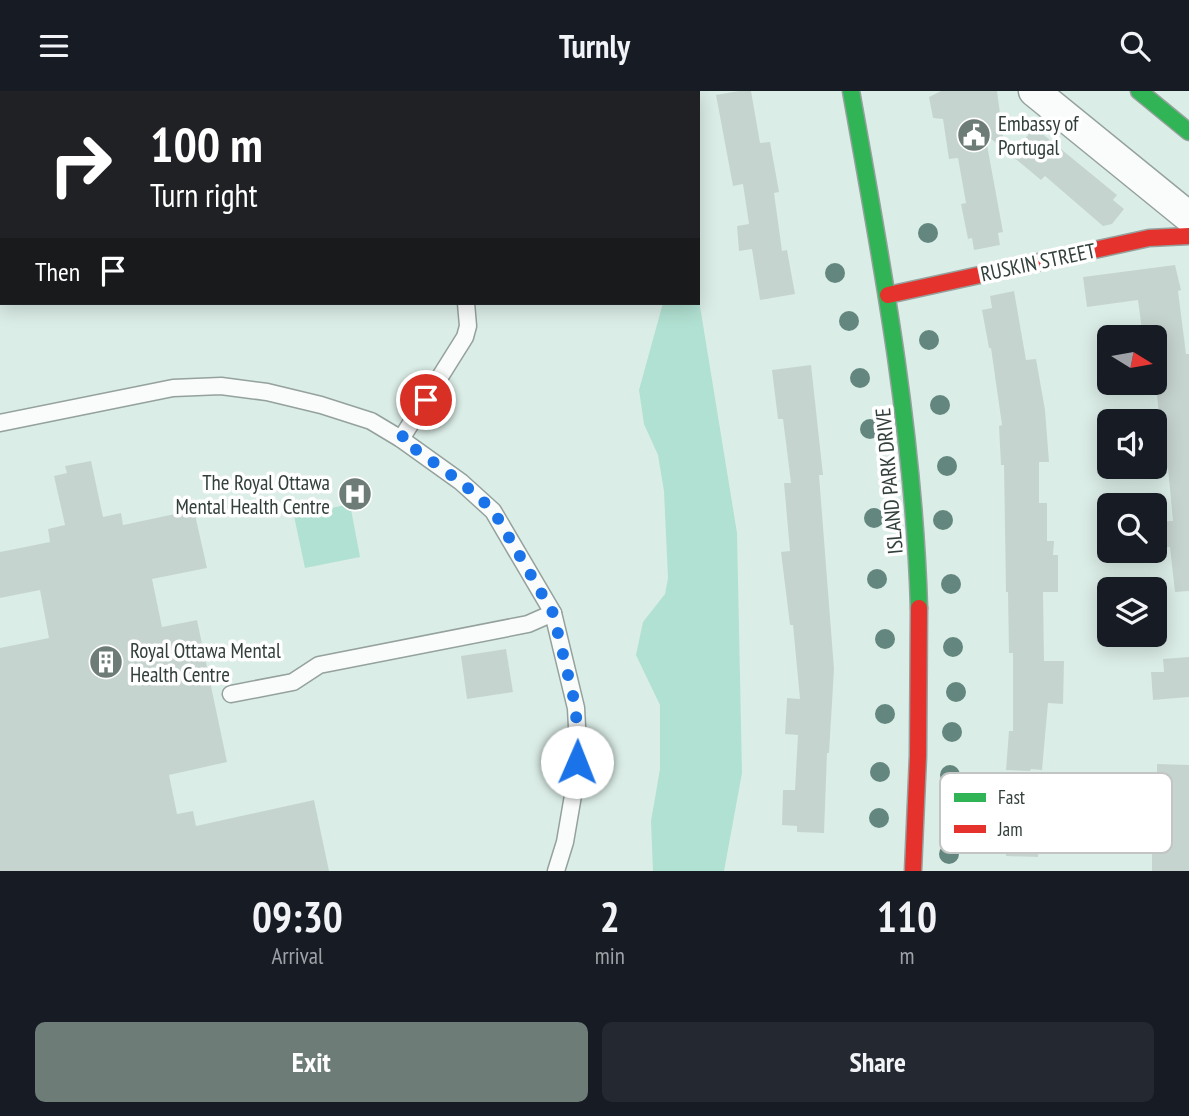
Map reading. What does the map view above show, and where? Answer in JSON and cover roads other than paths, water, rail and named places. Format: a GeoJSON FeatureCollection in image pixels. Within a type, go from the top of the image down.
{"type":"FeatureCollection","features":[{"type":"Feature","properties":{"kind":"main road","name":"ISLAND PARK DRIVE"},"geometry":{"type":"LineString","coordinates":[[851,91],[888,295],[905,411],[916,561],[918,786],[913,871]]}},
{"type":"Feature","properties":{"kind":"main road"},"geometry":{"type":"LineString","coordinates":[[1139,91],[1189,132]]}},
{"type":"Feature","properties":{"kind":"main road","name":"RUSKIN STREET"},"geometry":{"type":"LineString","coordinates":[[888,295],[1149,238],[1189,236]]}},
{"type":"Feature","properties":{"kind":"street"},"geometry":{"type":"LineString","coordinates":[[1034,91],[1189,217]]}},
{"type":"Feature","properties":{"kind":"lane"},"geometry":{"type":"LineString","coordinates":[[401,439],[465,337],[468,326],[466,305]]}},
{"type":"Feature","properties":{"kind":"lane"},"geometry":{"type":"LineString","coordinates":[[0,423],[173,388],[221,386],[267,392],[371,421],[461,482],[493,510],[553,613],[576,708],[579,746],[565,842],[556,871]]}},
{"type":"Feature","properties":{"kind":"lane"},"geometry":{"type":"LineString","coordinates":[[231,694],[293,682],[318,665],[528,624],[553,613]]}},
{"type":"Feature","properties":{"kind":"place","name":"Embassy of Portugal"},"geometry":{"type":"Point","coordinates":[974,135]}},
{"type":"Feature","properties":{"kind":"place","name":"The Royal Ottawa Mental Health Centre"},"geometry":{"type":"Point","coordinates":[355,494]}},
{"type":"Feature","properties":{"kind":"place","name":"Royal Ottawa Mental Health Centre"},"geometry":{"type":"Point","coordinates":[106,662]}}]}
